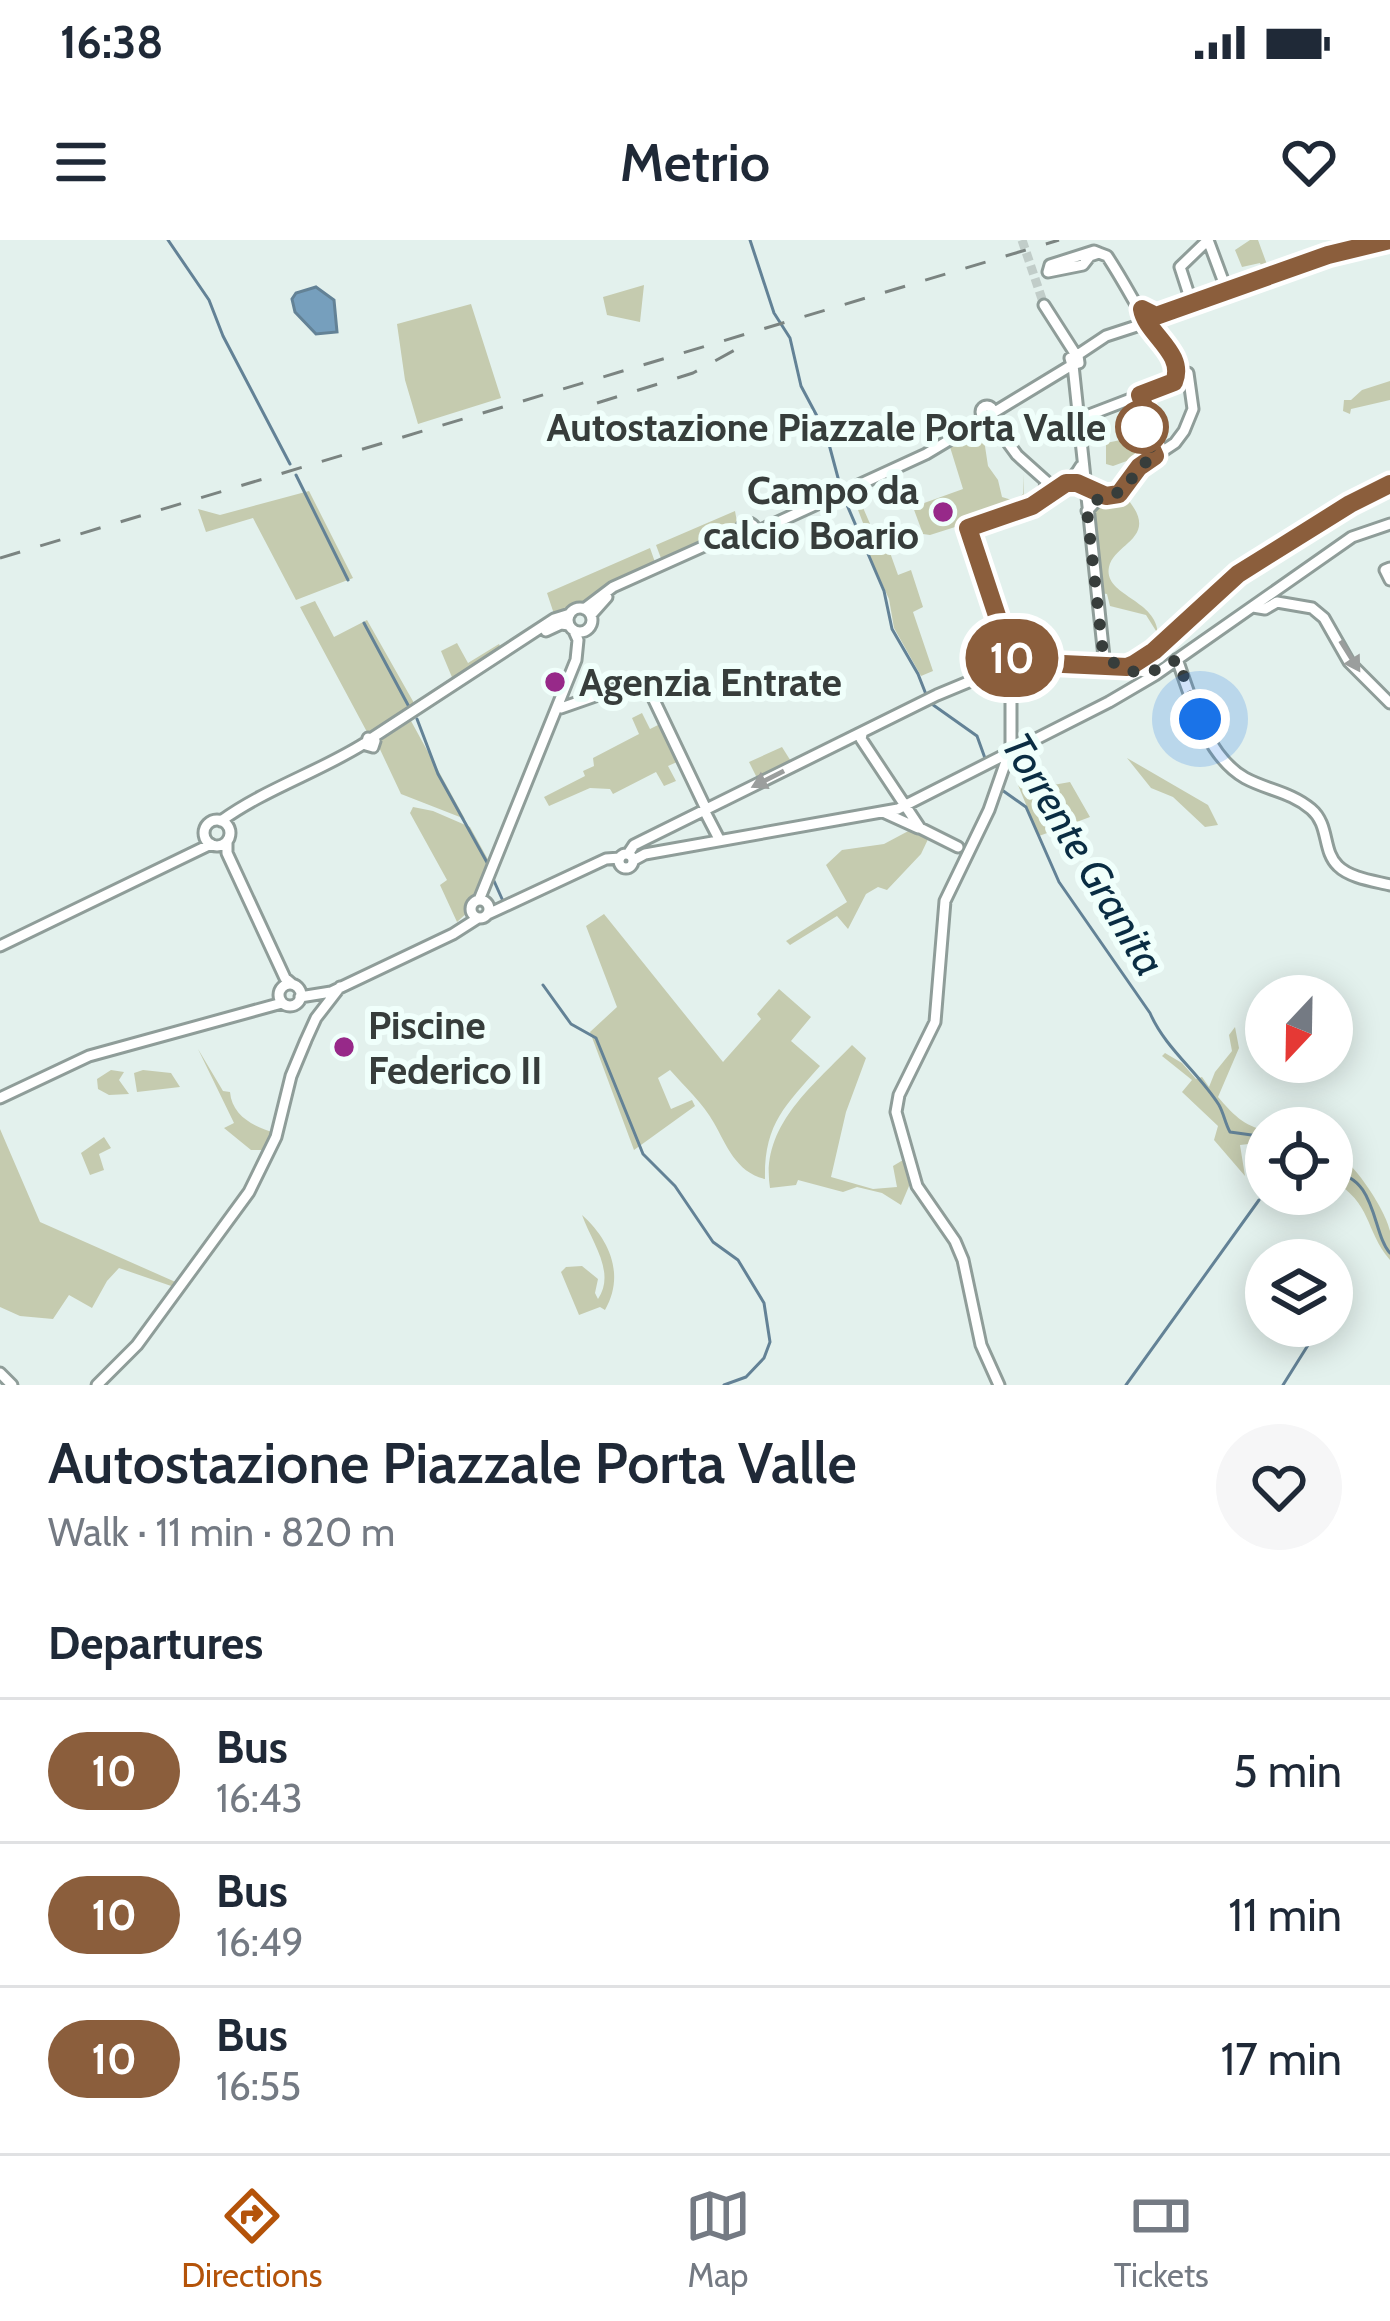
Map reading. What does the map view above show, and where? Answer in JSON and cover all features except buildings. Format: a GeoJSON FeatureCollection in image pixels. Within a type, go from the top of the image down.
{"type":"FeatureCollection","features":[{"type":"Feature","properties":{"kind":"main road"},"geometry":{"type":"LineString","coordinates":[[1192,304],[1180,267],[1208,240],[1227,291]]}},
{"type":"Feature","properties":{"kind":"main road"},"geometry":{"type":"LineString","coordinates":[[574,625],[613,587],[924,451],[1106,336],[1302,264],[1390,240]]}},
{"type":"Feature","properties":{"kind":"main road"},"geometry":{"type":"LineString","coordinates":[[1087,511],[1100,497],[1124,491],[1139,467],[1175,443],[1193,409],[1182,376],[1107,256],[1100,253],[1094,251],[1050,265],[1048,272],[1083,266],[1090,256],[1100,253]]}},
{"type":"Feature","properties":{"kind":"main road"},"geometry":{"type":"LineString","coordinates":[[1044,304],[1075,359],[1076,420],[1101,658]]}},
{"type":"Feature","properties":{"kind":"main road"},"geometry":{"type":"LineString","coordinates":[[1076,420],[1182,376]]}},
{"type":"Feature","properties":{"kind":"main road"},"geometry":{"type":"LineString","coordinates":[[988,414],[1009,445],[1046,481],[1044,497]]}},
{"type":"Feature","properties":{"kind":"main road"},"geometry":{"type":"LineString","coordinates":[[999,1385],[981,1345],[963,1260],[914,1178],[896,1112],[899,1095],[935,1022],[945,901],[999,785],[1010,750],[1006,652],[968,528],[1032,506],[1078,473],[1083,461]]}},
{"type":"Feature","properties":{"kind":"main road"},"geometry":{"type":"LineString","coordinates":[[1066,483],[1106,496]]}},
{"type":"Feature","properties":{"kind":"main road"},"geometry":{"type":"LineString","coordinates":[[482,908],[504,909],[598,863],[885,813],[1155,675],[1352,537],[1390,524]]}},
{"type":"Feature","properties":{"kind":"main road"},"geometry":{"type":"LineString","coordinates":[[1252,607],[1265,609],[1277,602],[1312,608],[1339,638],[1349,662],[1390,703]]}},
{"type":"Feature","properties":{"kind":"main road"},"geometry":{"type":"LineString","coordinates":[[0,944],[215,842],[225,823],[246,802],[370,743],[553,627],[590,627],[587,612]]}},
{"type":"Feature","properties":{"kind":"main road"},"geometry":{"type":"LineString","coordinates":[[0,1098],[89,1056],[251,1011],[288,992],[340,987],[453,934],[482,908],[561,708],[580,658],[574,625]]}},
{"type":"Feature","properties":{"kind":"main road"},"geometry":{"type":"LineString","coordinates":[[288,992],[330,988],[450,932],[482,908],[576,660],[579,647],[574,625]]}},
{"type":"Feature","properties":{"kind":"main road"},"geometry":{"type":"LineString","coordinates":[[1006,652],[1021,662]]}},
{"type":"Feature","properties":{"kind":"main road"},"geometry":{"type":"LineString","coordinates":[[628,856],[705,809],[862,738],[938,695],[1021,662],[1101,658],[1155,675]]}},
{"type":"Feature","properties":{"kind":"main road"},"geometry":{"type":"LineString","coordinates":[[1177,659],[1200,719],[1228,763],[1249,780],[1302,802],[1323,822],[1335,863],[1351,874],[1390,885]]}},
{"type":"Feature","properties":{"kind":"main road"},"geometry":{"type":"LineString","coordinates":[[1127,667],[1142,682]]}},
{"type":"Feature","properties":{"kind":"main road"},"geometry":{"type":"LineString","coordinates":[[561,708],[644,679],[718,837]]}},
{"type":"Feature","properties":{"kind":"main road"},"geometry":{"type":"LineString","coordinates":[[862,738],[920,828]]}},
{"type":"Feature","properties":{"kind":"main road"},"geometry":{"type":"LineString","coordinates":[[648,844],[718,837],[904,804]]}},
{"type":"Feature","properties":{"kind":"main road"},"geometry":{"type":"LineString","coordinates":[[885,813],[965,850]]}},
{"type":"Feature","properties":{"kind":"main road"},"geometry":{"type":"LineString","coordinates":[[225,823],[210,823],[215,842],[227,853],[288,992]]}},
{"type":"Feature","properties":{"kind":"main road"},"geometry":{"type":"LineString","coordinates":[[97,1385],[137,1345],[249,1192],[276,1138],[291,1076],[306,1040],[340,987]]}},
{"type":"Feature","properties":{"kind":"main road"},"geometry":{"type":"LineString","coordinates":[[0,1373],[12,1385]]}},
{"type":"Feature","properties":{"kind":"green space"},"geometry":{"type":"Polygon","coordinates":[[[1258,240],[1269,270],[1264,272],[1260,263],[1242,267],[1235,250],[1258,240]]]}},
{"type":"Feature","properties":{"kind":"green space"},"geometry":{"type":"Polygon","coordinates":[[[644,285],[640,322],[607,315],[603,297],[644,285]]]}},
{"type":"Feature","properties":{"kind":"green space"},"geometry":{"type":"Polygon","coordinates":[[[471,304],[501,398],[418,424],[405,380],[397,324],[471,304]]]}},
{"type":"Feature","properties":{"kind":"green space"},"geometry":{"type":"Polygon","coordinates":[[[1390,381],[1390,400],[1351,409],[1350,414],[1343,411],[1344,400],[1390,381]]]}},
{"type":"Feature","properties":{"kind":"green space"},"geometry":{"type":"Polygon","coordinates":[[[985,421],[990,426],[983,433],[988,466],[1002,497],[1015,501],[1023,494],[1023,474],[1024,501],[1018,507],[923,534],[913,507],[963,489],[950,447],[985,421]]]}},
{"type":"Feature","properties":{"kind":"green space"},"geometry":{"type":"Polygon","coordinates":[[[1140,436],[1146,454],[1113,466],[1106,464],[1106,443],[1140,436]]]}},
{"type":"Feature","properties":{"kind":"green space"},"geometry":{"type":"Polygon","coordinates":[[[854,487],[898,575],[911,570],[923,607],[913,612],[933,671],[921,676],[894,628],[889,599],[862,540],[868,536],[850,489],[854,487]]]}},
{"type":"Feature","properties":{"kind":"green space"},"geometry":{"type":"Polygon","coordinates":[[[309,491],[353,578],[296,600],[253,518],[206,532],[198,509],[220,515],[309,491]]]}},
{"type":"Feature","properties":{"kind":"green space"},"geometry":{"type":"Polygon","coordinates":[[[1123,494],[1139,520],[1138,530],[1113,558],[1109,577],[1149,613],[1158,634],[1146,615],[1110,606],[1107,594],[1100,593],[1092,510],[1098,502],[1123,494]]]}},
{"type":"Feature","properties":{"kind":"green space"},"geometry":{"type":"Polygon","coordinates":[[[735,511],[737,522],[732,531],[662,561],[656,545],[735,511]]]}},
{"type":"Feature","properties":{"kind":"green space"},"geometry":{"type":"Polygon","coordinates":[[[650,548],[656,565],[609,586],[582,606],[554,614],[547,593],[650,548]]]}},
{"type":"Feature","properties":{"kind":"green space"},"geometry":{"type":"Polygon","coordinates":[[[315,601],[334,637],[367,620],[414,703],[405,710],[407,714],[372,735],[367,732],[300,607],[315,601]]]}},
{"type":"Feature","properties":{"kind":"green space"},"geometry":{"type":"Polygon","coordinates":[[[457,643],[468,663],[499,644],[502,650],[454,682],[441,651],[457,643]]]}},
{"type":"Feature","properties":{"kind":"green space"},"geometry":{"type":"Polygon","coordinates":[[[642,713],[650,729],[660,724],[677,762],[668,766],[676,781],[664,786],[656,772],[613,794],[610,789],[590,788],[549,806],[544,797],[585,776],[583,771],[594,766],[593,758],[639,734],[632,718],[642,713]]]}},
{"type":"Feature","properties":{"kind":"green space"},"geometry":{"type":"Polygon","coordinates":[[[411,721],[465,819],[401,794],[377,743],[411,721]]]}},
{"type":"Feature","properties":{"kind":"green space"},"geometry":{"type":"Polygon","coordinates":[[[782,747],[792,763],[757,778],[749,762],[782,747]]]}},
{"type":"Feature","properties":{"kind":"green space"},"geometry":{"type":"Polygon","coordinates":[[[1127,758],[1208,805],[1218,825],[1205,827],[1173,797],[1151,788],[1127,758]]]}},
{"type":"Feature","properties":{"kind":"green space"},"geometry":{"type":"Polygon","coordinates":[[[1070,782],[1090,817],[1039,836],[1018,785],[1036,788],[1070,782]]]}},
{"type":"Feature","properties":{"kind":"green space"},"geometry":{"type":"Polygon","coordinates":[[[413,807],[470,827],[491,865],[479,894],[472,897],[468,912],[457,922],[440,885],[447,880],[410,813],[413,807]]]}},
{"type":"Feature","properties":{"kind":"green space"},"geometry":{"type":"Polygon","coordinates":[[[914,828],[930,835],[921,854],[887,890],[878,887],[866,894],[848,929],[837,916],[790,945],[786,941],[847,902],[826,865],[842,850],[884,844],[914,828]]]}},
{"type":"Feature","properties":{"kind":"green space"},"geometry":{"type":"Polygon","coordinates":[[[604,914],[723,1062],[761,1019],[757,1014],[779,989],[811,1017],[791,1041],[820,1066],[779,1117],[768,1144],[765,1179],[740,1164],[705,1109],[670,1070],[658,1078],[671,1109],[692,1100],[695,1106],[634,1150],[590,1032],[617,1007],[586,926],[604,914]]]}},
{"type":"Feature","properties":{"kind":"green space"},"geometry":{"type":"Polygon","coordinates":[[[1235,1027],[1239,1048],[1218,1097],[1245,1122],[1245,1144],[1240,1145],[1245,1176],[1214,1140],[1218,1126],[1182,1092],[1192,1080],[1162,1056],[1165,1053],[1182,1063],[1209,1087],[1232,1051],[1229,1035],[1235,1027]]]}},
{"type":"Feature","properties":{"kind":"green space"},"geometry":{"type":"Polygon","coordinates":[[[852,1045],[866,1058],[846,1112],[831,1177],[873,1189],[897,1187],[893,1166],[903,1160],[912,1179],[901,1205],[882,1193],[857,1187],[843,1192],[798,1180],[796,1185],[770,1188],[769,1166],[781,1126],[806,1092],[852,1045]]]}},
{"type":"Feature","properties":{"kind":"green space"},"geometry":{"type":"Polygon","coordinates":[[[198,1049],[240,1114],[276,1133],[269,1150],[251,1150],[224,1128],[234,1123],[198,1049]]]}},
{"type":"Feature","properties":{"kind":"green space"},"geometry":{"type":"Polygon","coordinates":[[[111,1070],[124,1072],[119,1080],[129,1094],[109,1095],[98,1089],[97,1079],[111,1070]]]}},
{"type":"Feature","properties":{"kind":"green space"},"geometry":{"type":"Polygon","coordinates":[[[134,1073],[171,1073],[180,1087],[137,1092],[134,1073]]]}},
{"type":"Feature","properties":{"kind":"green space"},"geometry":{"type":"Polygon","coordinates":[[[0,1129],[40,1222],[180,1284],[177,1288],[119,1268],[92,1308],[69,1295],[53,1319],[20,1316],[0,1307],[0,1129]]]}},
{"type":"Feature","properties":{"kind":"green space"},"geometry":{"type":"Polygon","coordinates":[[[104,1137],[111,1148],[99,1154],[104,1170],[90,1175],[81,1153],[104,1137]]]}},
{"type":"Feature","properties":{"kind":"green space"},"geometry":{"type":"Polygon","coordinates":[[[1353,1169],[1382,1211],[1390,1231],[1390,1260],[1382,1249],[1355,1198],[1353,1169]]]}},
{"type":"Feature","properties":{"kind":"green space"},"geometry":{"type":"Polygon","coordinates":[[[582,1215],[607,1247],[614,1284],[605,1310],[600,1307],[579,1315],[561,1272],[582,1266],[598,1279],[598,1299],[604,1278],[582,1215]]]}},
{"type":"Feature","properties":{"kind":"water"},"geometry":{"type":"Polygon","coordinates":[[[316,287],[334,300],[337,332],[316,334],[295,312],[292,299],[296,293],[316,287]]]}},
{"type":"Feature","properties":{"kind":"waterway"},"geometry":{"type":"LineString","coordinates":[[168,240],[209,300],[290,464]]}},
{"type":"Feature","properties":{"kind":"waterway","name":"Torrente Granita"},"geometry":{"type":"LineString","coordinates":[[750,240],[774,313],[790,338],[801,386],[826,433],[841,489]]}},
{"type":"Feature","properties":{"kind":"waterway"},"geometry":{"type":"LineString","coordinates":[[296,475],[348,580]]}},
{"type":"Feature","properties":{"kind":"waterway","name":"Torrente Granita"},"geometry":{"type":"LineString","coordinates":[[844,498],[884,591],[892,629],[929,702],[977,736],[986,761]]}},
{"type":"Feature","properties":{"kind":"waterway"},"geometry":{"type":"LineString","coordinates":[[364,623],[408,705]]}},
{"type":"Feature","properties":{"kind":"waterway"},"geometry":{"type":"LineString","coordinates":[[417,719],[438,774],[489,866]]}},
{"type":"Feature","properties":{"kind":"waterway","name":"Torrente Granita"},"geometry":{"type":"LineString","coordinates":[[1002,790],[1026,807],[1059,882],[1164,1038],[1219,1105],[1230,1132],[1245,1134]]}},
{"type":"Feature","properties":{"kind":"waterway"},"geometry":{"type":"LineString","coordinates":[[494,881],[503,901]]}},
{"type":"Feature","properties":{"kind":"waterway"},"geometry":{"type":"LineString","coordinates":[[543,985],[571,1024],[596,1038],[643,1154],[675,1186],[713,1242],[738,1260],[764,1303],[770,1342],[764,1358],[746,1377],[724,1385]]}},
{"type":"Feature","properties":{"kind":"waterway","name":"Torrente Granita"},"geometry":{"type":"LineString","coordinates":[[1353,1180],[1365,1194],[1390,1253]]}},
{"type":"Feature","properties":{"kind":"waterway"},"geometry":{"type":"LineString","coordinates":[[1126,1385],[1248,1215]]}},
{"type":"Feature","properties":{"kind":"waterway"},"geometry":{"type":"LineString","coordinates":[[1283,1385],[1307,1347]]}},
{"type":"Feature","properties":{"kind":"tunnel"},"geometry":{"type":"LineString","coordinates":[[1022,240],[1044,305]]}},
{"type":"Feature","properties":{"kind":"railway"},"geometry":{"type":"LineString","coordinates":[[0,558],[1059,240]]}},
{"type":"Feature","properties":{"kind":"railway"},"geometry":{"type":"LineString","coordinates":[[597,403],[693,373],[742,346]]}},
{"type":"Feature","properties":{"kind":"bus line","name":"10"},"geometry":{"type":"LineString","coordinates":[[1390,240],[1328,255],[1156,316],[1142,309],[1144,322],[1178,364],[1179,374],[1174,382],[1140,395],[1149,421],[1142,427],[1155,456],[1139,467],[1119,494],[1106,496],[1066,483],[1032,506],[968,528],[1011,658],[1127,667],[1154,651],[1238,574],[1390,484]]}},
{"type":"Feature","properties":{"kind":"place","name":"Autostazione Piazzale Porta Valle"},"geometry":{"type":"Point","coordinates":[1142,427]}},
{"type":"Feature","properties":{"kind":"place","name":"Campo da calcio Boario"},"geometry":{"type":"Point","coordinates":[943,512]}},
{"type":"Feature","properties":{"kind":"place","name":"Agenzia Entrate"},"geometry":{"type":"Point","coordinates":[555,682]}},
{"type":"Feature","properties":{"kind":"place","name":"Piscine Federico II"},"geometry":{"type":"Point","coordinates":[344,1047]}},
{"type":"Feature","properties":{"kind":"route"},"geometry":{"type":"LineString","coordinates":[[1142,427],[1155,456],[1139,467],[1124,491],[1100,497],[1087,511],[1103,653],[1115,664],[1155,675],[1177,659],[1200,719]]}}]}
